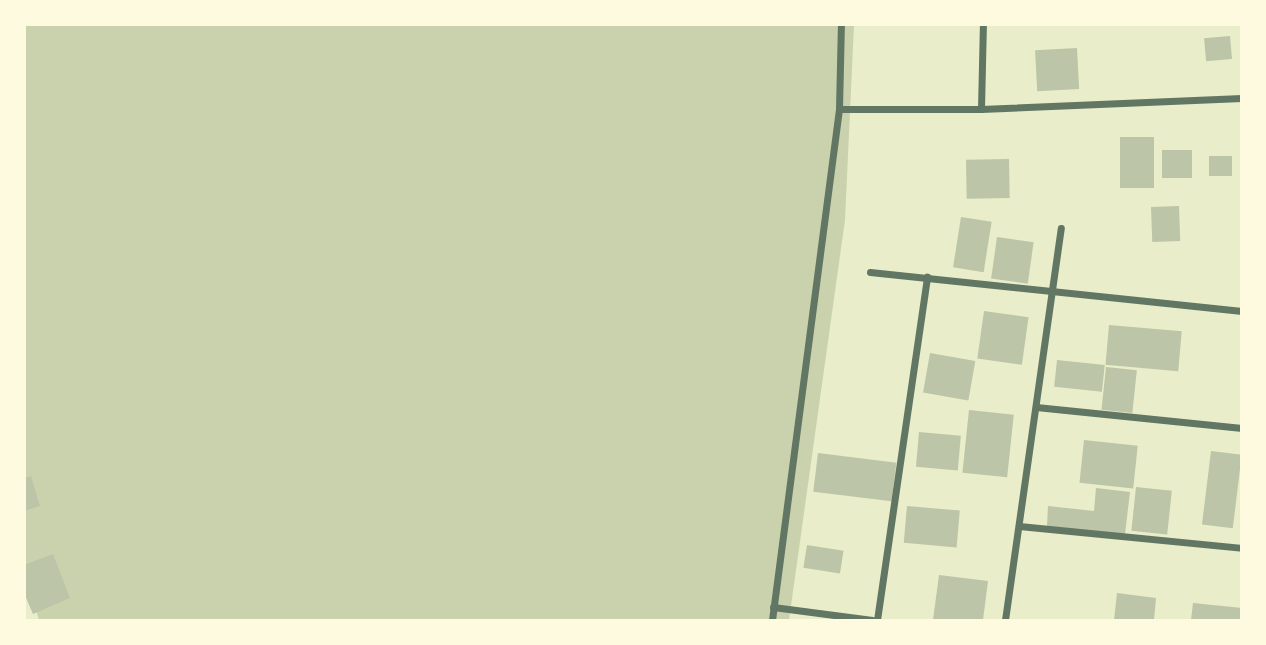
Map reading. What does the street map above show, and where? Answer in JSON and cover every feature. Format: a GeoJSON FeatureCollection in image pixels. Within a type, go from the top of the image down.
{"type":"FeatureCollection","features":[{"type":"Feature","properties":{"kind":"street"},"geometry":{"type":"LineString","coordinates":[[772,621],[839,109],[841,24]]}},
{"type":"Feature","properties":{"kind":"street"},"geometry":{"type":"LineString","coordinates":[[981,109],[983,24]]}},
{"type":"Feature","properties":{"kind":"street"},"geometry":{"type":"LineString","coordinates":[[839,109],[981,109],[1241,97]]}},
{"type":"Feature","properties":{"kind":"street"},"geometry":{"type":"LineString","coordinates":[[1005,621],[1061,228]]}},
{"type":"Feature","properties":{"kind":"street"},"geometry":{"type":"LineString","coordinates":[[870,272],[1052,289],[1241,311]]}},
{"type":"Feature","properties":{"kind":"street"},"geometry":{"type":"LineString","coordinates":[[773,607],[874,621],[927,277]]}},
{"type":"Feature","properties":{"kind":"street"},"geometry":{"type":"LineString","coordinates":[[1036,407],[1241,428]]}},
{"type":"Feature","properties":{"kind":"street"},"geometry":{"type":"LineString","coordinates":[[1019,526],[1241,548]]}},
{"type":"Feature","properties":{"kind":"green space"},"geometry":{"type":"Polygon","coordinates":[[[25,25],[854,25],[845,220],[789,620],[39,620],[25,572],[25,25]]]}},
{"type":"Feature","properties":{"kind":"building"},"geometry":{"type":"Polygon","coordinates":[[[1230,36],[1232,59],[1206,61],[1204,38],[1230,36]]]}},
{"type":"Feature","properties":{"kind":"building"},"geometry":{"type":"Polygon","coordinates":[[[1077,48],[1079,89],[1037,91],[1035,50],[1077,48]]]}},
{"type":"Feature","properties":{"kind":"building"},"geometry":{"type":"Polygon","coordinates":[[[1120,137],[1154,137],[1154,188],[1120,188],[1120,137]]]}},
{"type":"Feature","properties":{"kind":"building"},"geometry":{"type":"Polygon","coordinates":[[[1162,150],[1192,150],[1192,178],[1162,178],[1162,150]]]}},
{"type":"Feature","properties":{"kind":"building"},"geometry":{"type":"Polygon","coordinates":[[[1209,156],[1232,156],[1232,176],[1209,176],[1209,156]]]}},
{"type":"Feature","properties":{"kind":"building"},"geometry":{"type":"Polygon","coordinates":[[[1009,159],[1010,198],[967,199],[966,160],[1009,159]]]}},
{"type":"Feature","properties":{"kind":"building"},"geometry":{"type":"Polygon","coordinates":[[[1179,206],[1180,241],[1152,242],[1151,207],[1179,206]]]}},
{"type":"Feature","properties":{"kind":"building"},"geometry":{"type":"Polygon","coordinates":[[[961,217],[992,222],[984,272],[953,267],[961,217]]]}},
{"type":"Feature","properties":{"kind":"building"},"geometry":{"type":"Polygon","coordinates":[[[997,237],[1034,242],[1028,284],[991,279],[997,237]]]}},
{"type":"Feature","properties":{"kind":"building"},"geometry":{"type":"Polygon","coordinates":[[[984,311],[1029,317],[1022,365],[977,359],[984,311]]]}},
{"type":"Feature","properties":{"kind":"building"},"geometry":{"type":"Polygon","coordinates":[[[1109,325],[1182,331],[1178,371],[1106,365],[1109,325]]]}},
{"type":"Feature","properties":{"kind":"building"},"geometry":{"type":"Polygon","coordinates":[[[930,353],[975,361],[968,400],[923,392],[930,353]]]}},
{"type":"Feature","properties":{"kind":"building"},"geometry":{"type":"Polygon","coordinates":[[[1057,360],[1105,365],[1102,392],[1054,387],[1057,360]]]}},
{"type":"Feature","properties":{"kind":"building"},"geometry":{"type":"Polygon","coordinates":[[[1106,367],[1137,370],[1132,413],[1102,410],[1106,367]]]}},
{"type":"Feature","properties":{"kind":"building"},"geometry":{"type":"Polygon","coordinates":[[[969,410],[1014,415],[1007,477],[962,473],[969,410]]]}},
{"type":"Feature","properties":{"kind":"building"},"geometry":{"type":"Polygon","coordinates":[[[919,432],[961,436],[958,471],[916,467],[919,432]]]}},
{"type":"Feature","properties":{"kind":"building"},"geometry":{"type":"Polygon","coordinates":[[[1084,440],[1138,446],[1133,488],[1080,483],[1084,440]]]}},
{"type":"Feature","properties":{"kind":"building"},"geometry":{"type":"Polygon","coordinates":[[[1211,451],[1242,455],[1233,528],[1202,524],[1211,451]]]}},
{"type":"Feature","properties":{"kind":"building"},"geometry":{"type":"Polygon","coordinates":[[[818,453],[896,463],[892,501],[813,492],[818,453]]]}},
{"type":"Feature","properties":{"kind":"building"},"geometry":{"type":"Polygon","coordinates":[[[31,476],[40,506],[24,511],[24,478],[31,476]]]}},
{"type":"Feature","properties":{"kind":"building"},"geometry":{"type":"Polygon","coordinates":[[[1136,487],[1172,491],[1167,535],[1131,531],[1136,487]]]}},
{"type":"Feature","properties":{"kind":"building"},"geometry":{"type":"Polygon","coordinates":[[[1096,488],[1130,492],[1125,534],[1047,527],[1048,506],[1094,511],[1096,488]]]}},
{"type":"Feature","properties":{"kind":"building"},"geometry":{"type":"Polygon","coordinates":[[[907,506],[960,511],[957,547],[904,543],[907,506]]]}},
{"type":"Feature","properties":{"kind":"building"},"geometry":{"type":"Polygon","coordinates":[[[807,545],[844,551],[840,574],[803,568],[807,545]]]}},
{"type":"Feature","properties":{"kind":"building"},"geometry":{"type":"Polygon","coordinates":[[[53,554],[70,598],[33,614],[24,593],[24,565],[53,554]]]}},
{"type":"Feature","properties":{"kind":"building"},"geometry":{"type":"Polygon","coordinates":[[[939,575],[988,581],[983,620],[933,620],[939,575]]]}},
{"type":"Feature","properties":{"kind":"building"},"geometry":{"type":"Polygon","coordinates":[[[1117,593],[1156,598],[1154,620],[1114,620],[1117,593]]]}},
{"type":"Feature","properties":{"kind":"building"},"geometry":{"type":"Polygon","coordinates":[[[1193,603],[1242,608],[1242,620],[1191,620],[1193,603]]]}}]}
